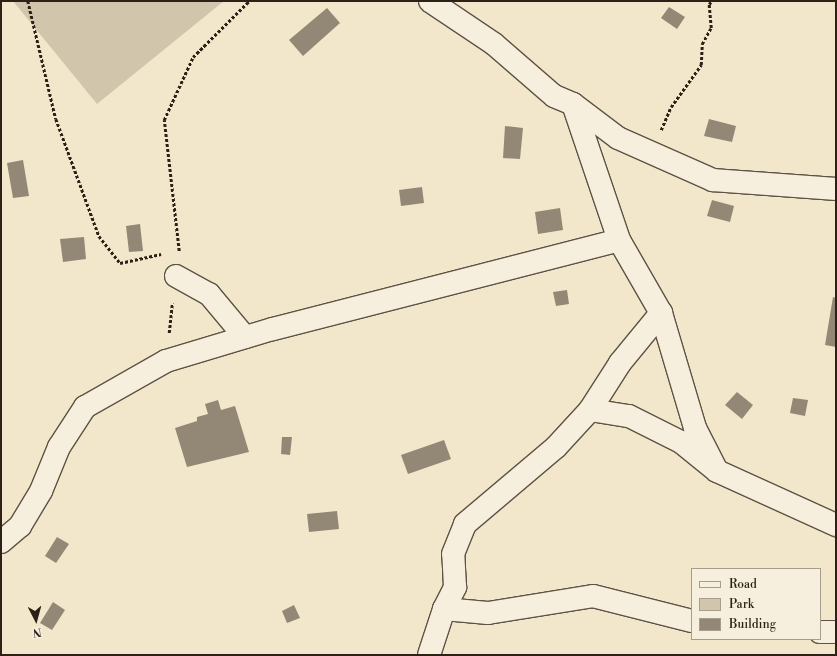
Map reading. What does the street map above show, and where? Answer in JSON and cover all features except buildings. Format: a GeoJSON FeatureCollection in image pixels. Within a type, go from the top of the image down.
{"type":"FeatureCollection","features":[{"type":"Feature","properties":{"kind":"street"},"geometry":{"type":"LineString","coordinates":[[430,1],[494,44],[554,96],[573,104],[618,138],[713,180],[836,189]]}},
{"type":"Feature","properties":{"kind":"street"},"geometry":{"type":"LineString","coordinates":[[573,104],[619,240],[661,313],[695,428],[716,471]]}},
{"type":"Feature","properties":{"kind":"street"},"geometry":{"type":"LineString","coordinates":[[1,542],[20,526],[41,491],[59,447],[85,407],[166,361],[245,337],[619,240]]}},
{"type":"Feature","properties":{"kind":"street"},"geometry":{"type":"LineString","coordinates":[[176,276],[209,294],[245,337]]}},
{"type":"Feature","properties":{"kind":"street"},"geometry":{"type":"LineString","coordinates":[[428,655],[444,609],[455,587],[453,554],[465,524],[556,447],[590,410],[620,363],[661,313]]}},
{"type":"Feature","properties":{"kind":"street"},"geometry":{"type":"LineString","coordinates":[[590,410],[629,416],[681,442],[716,471],[836,525]]}},
{"type":"Feature","properties":{"kind":"street"},"geometry":{"type":"LineString","coordinates":[[444,609],[488,613],[593,596],[691,621]]}},
{"type":"Feature","properties":{"kind":"street"},"geometry":{"type":"LineString","coordinates":[[821,632],[836,632]]}},
{"type":"Feature","properties":{"kind":"path"},"geometry":{"type":"LineString","coordinates":[[28,1],[56,119],[99,236],[120,263],[165,254]]}},
{"type":"Feature","properties":{"kind":"path"},"geometry":{"type":"LineString","coordinates":[[166,361],[179,251],[164,120],[193,57],[249,1]]}},
{"type":"Feature","properties":{"kind":"path"},"geometry":{"type":"LineString","coordinates":[[652,153],[671,108],[701,65],[702,44],[711,28],[709,4],[712,1]]}},
{"type":"Feature","properties":{"kind":"path"},"geometry":{"type":"LineString","coordinates":[[172,252],[179,251]]}},
{"type":"Feature","properties":{"kind":"green space"},"geometry":{"type":"Polygon","coordinates":[[[13,1],[224,1],[97,104],[13,1]]]}}]}
